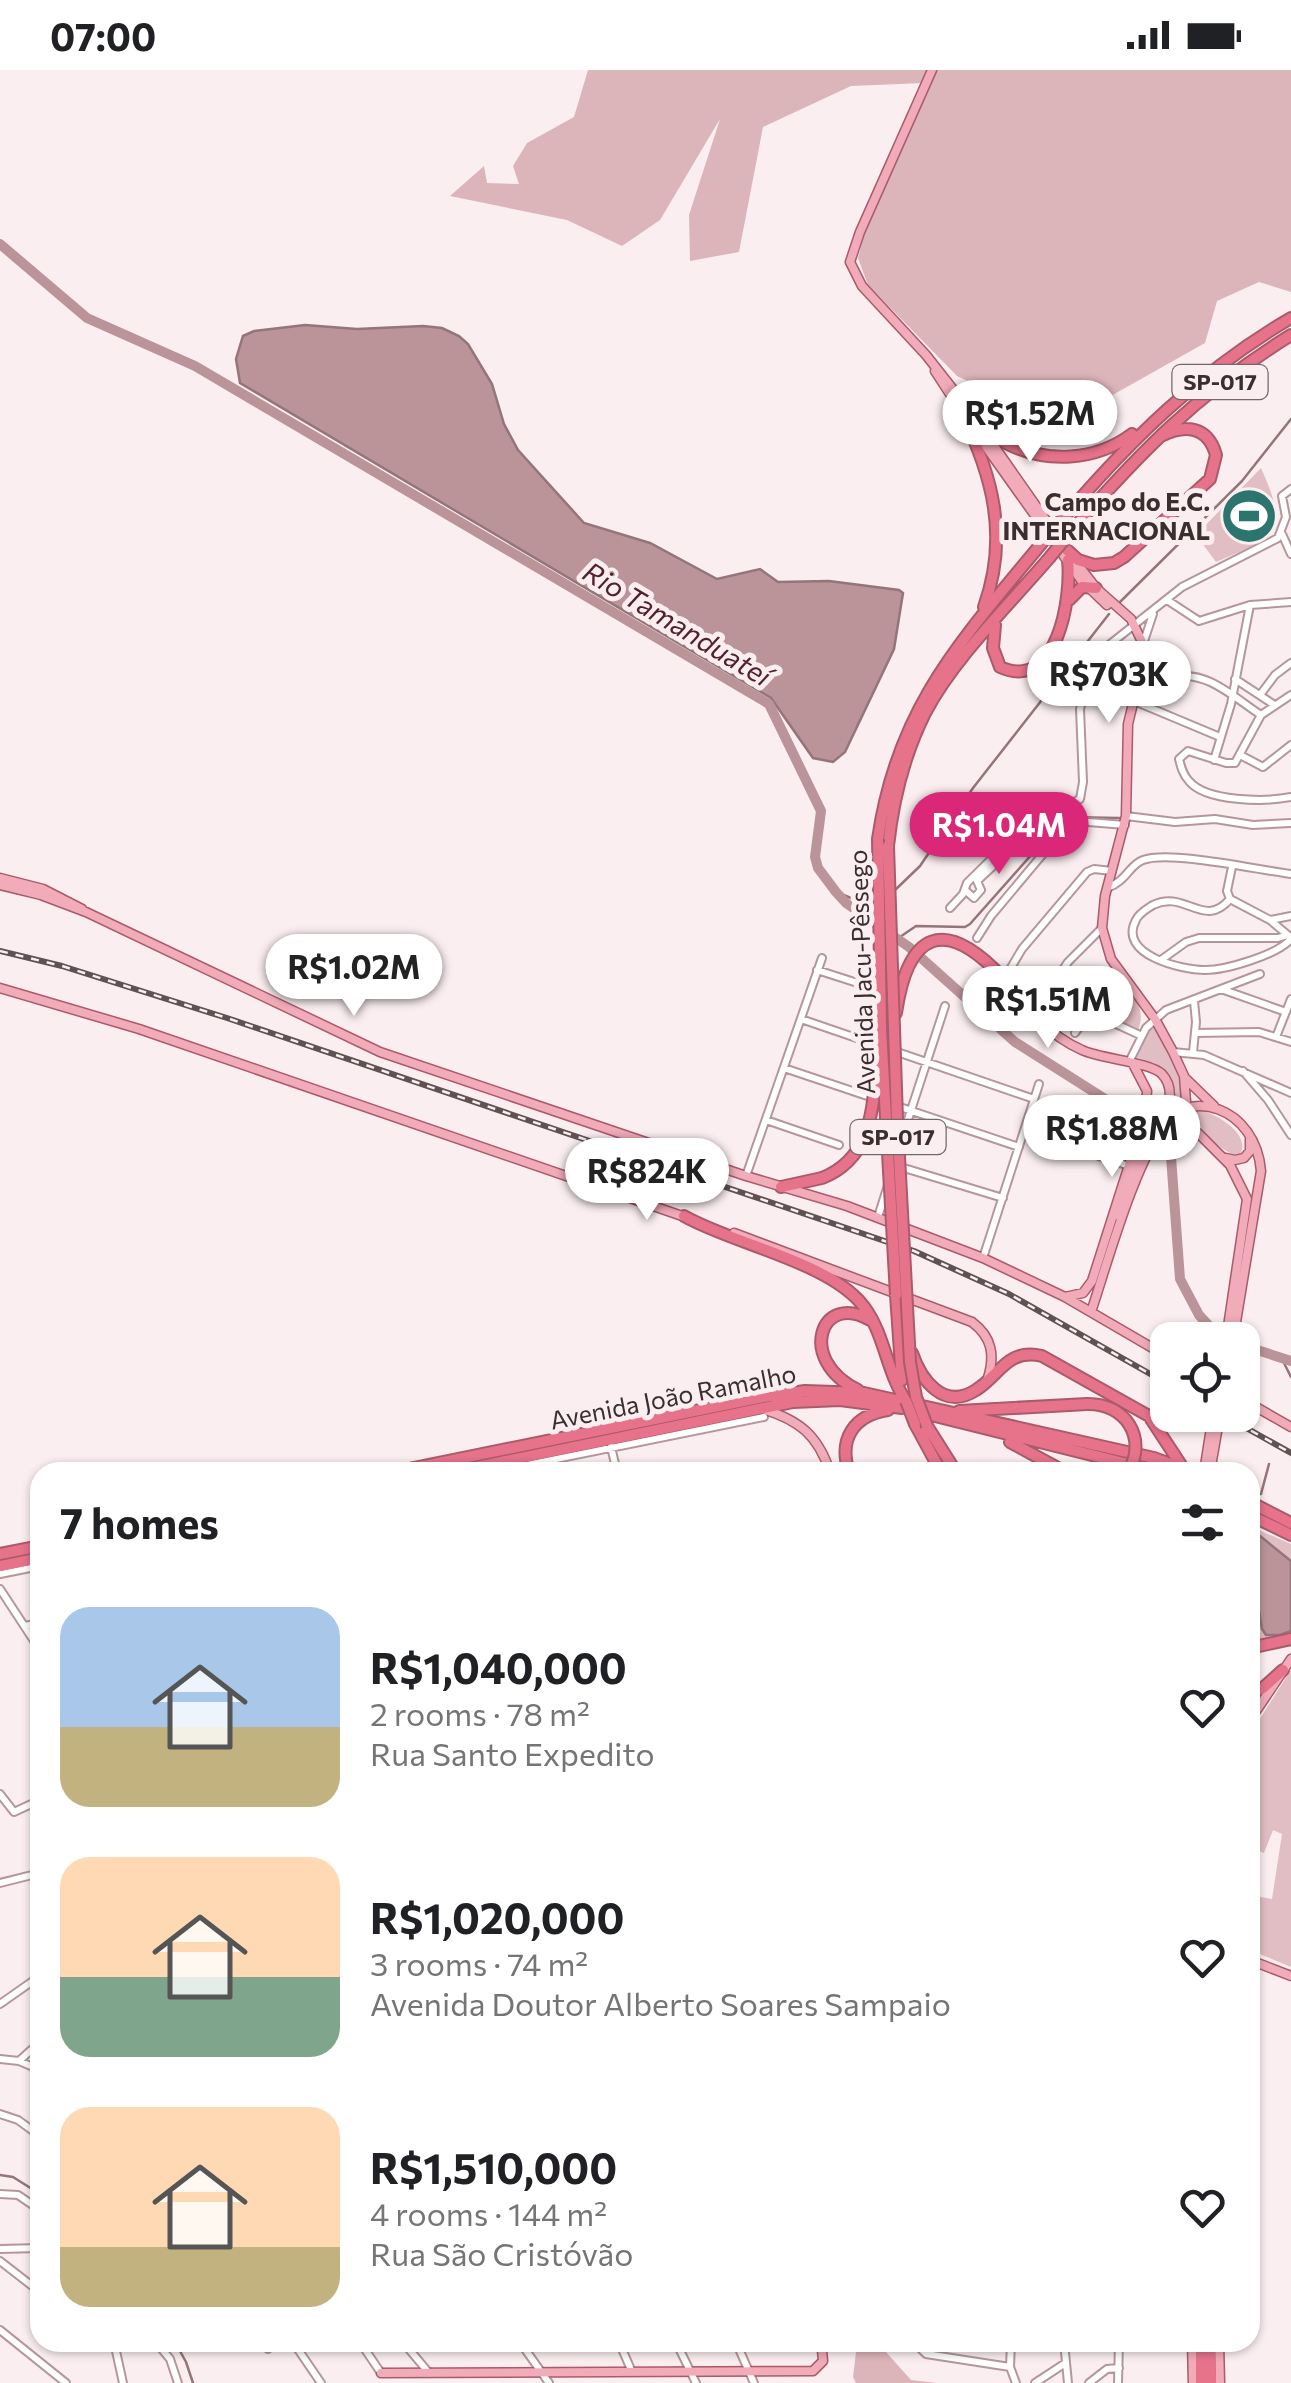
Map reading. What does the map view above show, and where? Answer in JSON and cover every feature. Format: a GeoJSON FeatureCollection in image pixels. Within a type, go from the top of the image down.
{"type":"FeatureCollection","features":[{"type":"Feature","properties":{"kind":"highway","name":"Avenida Jacu-Pêssego"},"geometry":{"type":"LineString","coordinates":[[921,1425],[904,1404],[899,1362],[882,843],[888,781],[911,720],[940,669],[1112,461],[1161,412],[1242,349],[1291,318]]}},
{"type":"Feature","properties":{"kind":"highway","name":"Avenida Jacu-Pêssego"},"geometry":{"type":"LineString","coordinates":[[882,843],[898,785],[925,714],[953,673],[1069,534],[1156,438],[1225,378],[1291,334]]}},
{"type":"Feature","properties":{"kind":"highway"},"geometry":{"type":"LineString","coordinates":[[961,405],[1003,442],[1058,458],[1107,449],[1161,412]]}},
{"type":"Feature","properties":{"kind":"highway"},"geometry":{"type":"LineString","coordinates":[[961,405],[982,454],[992,492],[996,555],[990,592],[980,618]]}},
{"type":"Feature","properties":{"kind":"highway"},"geometry":{"type":"LineString","coordinates":[[997,620],[992,638],[1000,667],[1013,673],[1040,666],[1065,605],[1069,587],[1067,555],[1086,563],[1114,563],[1140,546],[1210,479],[1216,455],[1204,434],[1179,428],[1156,438]]}},
{"type":"Feature","properties":{"kind":"highway"},"geometry":{"type":"LineString","coordinates":[[1065,605],[1077,590],[1091,587]]}},
{"type":"Feature","properties":{"kind":"highway"},"geometry":{"type":"LineString","coordinates":[[781,1187],[822,1178],[845,1166],[862,1146],[904,974],[918,950],[934,942],[953,941],[971,948],[1006,974]]}},
{"type":"Feature","properties":{"kind":"highway","name":"Avenida Jacu-Pêssego"},"geometry":{"type":"LineString","coordinates":[[888,1030],[909,1344],[921,1425]]}},
{"type":"Feature","properties":{"kind":"highway"},"geometry":{"type":"LineString","coordinates":[[684,1216],[726,1238],[812,1269],[854,1295],[873,1322],[904,1404],[875,1412],[851,1428],[844,1452],[846,1462]]}},
{"type":"Feature","properties":{"kind":"highway"},"geometry":{"type":"LineString","coordinates":[[864,1393],[846,1384],[826,1363],[821,1343],[825,1326],[838,1315],[862,1315],[873,1322]]}},
{"type":"Feature","properties":{"kind":"highway"},"geometry":{"type":"LineString","coordinates":[[909,1344],[921,1377],[933,1390],[952,1396],[972,1393],[1016,1356],[1042,1356],[1149,1416],[1182,1462]]}},
{"type":"Feature","properties":{"kind":"highway","name":"Avenida João Ramalho"},"geometry":{"type":"LineString","coordinates":[[443,1462],[783,1393],[815,1390],[864,1393],[1164,1462]]}},
{"type":"Feature","properties":{"kind":"highway","name":"Avenida João Ramalho"},"geometry":{"type":"LineString","coordinates":[[516,1462],[818,1400],[904,1404],[991,1432],[1118,1462]]}},
{"type":"Feature","properties":{"kind":"highway"},"geometry":{"type":"LineString","coordinates":[[947,1412],[1108,1406],[1130,1425],[1136,1444],[1131,1462]]}},
{"type":"Feature","properties":{"kind":"highway","name":"SP-017"},"geometry":{"type":"LineString","coordinates":[[921,1425],[933,1462]]}},
{"type":"Feature","properties":{"kind":"highway","name":"SP-017"},"geometry":{"type":"LineString","coordinates":[[921,1425],[949,1462]]}},
{"type":"Feature","properties":{"kind":"highway"},"geometry":{"type":"LineString","coordinates":[[991,1432],[1046,1462]]}},
{"type":"Feature","properties":{"kind":"highway"},"geometry":{"type":"LineString","coordinates":[[1260,1507],[1291,1523]]}},
{"type":"Feature","properties":{"kind":"highway"},"geometry":{"type":"LineString","coordinates":[[1260,1520],[1291,1535]]}},
{"type":"Feature","properties":{"kind":"highway"},"geometry":{"type":"LineString","coordinates":[[0,1554],[30,1548]]}},
{"type":"Feature","properties":{"kind":"highway"},"geometry":{"type":"LineString","coordinates":[[0,1566],[30,1560]]}},
{"type":"Feature","properties":{"kind":"highway"},"geometry":{"type":"LineString","coordinates":[[1260,1646],[1291,1639]]}},
{"type":"Feature","properties":{"kind":"highway"},"geometry":{"type":"LineString","coordinates":[[1260,1689],[1282,1670]]}},
{"type":"Feature","properties":{"kind":"highway"},"geometry":{"type":"LineString","coordinates":[[1201,2352],[1201,2383]]}},
{"type":"Feature","properties":{"kind":"highway"},"geometry":{"type":"LineString","coordinates":[[1210,2352],[1211,2383]]}},
{"type":"Feature","properties":{"kind":"main road"},"geometry":{"type":"LineString","coordinates":[[932,70],[850,262],[862,286],[926,355],[1091,587],[1135,627],[1144,641],[1146,659],[1126,741],[1125,821],[1107,888],[1102,928],[1120,972],[1155,1019],[1184,1076],[1214,1106],[1241,1125],[1258,1152],[1261,1171],[1234,1322]]}},
{"type":"Feature","properties":{"kind":"main road"},"geometry":{"type":"LineString","coordinates":[[1,883],[27,884],[73,902],[86,912]]}},
{"type":"Feature","properties":{"kind":"main road"},"geometry":{"type":"LineString","coordinates":[[1,883],[86,912],[380,1052],[878,1217],[984,1258],[1150,1346]]}},
{"type":"Feature","properties":{"kind":"main road"},"geometry":{"type":"LineString","coordinates":[[27,884],[38,894]]}},
{"type":"Feature","properties":{"kind":"main road"},"geometry":{"type":"LineString","coordinates":[[1006,974],[1028,1012],[1081,1050],[1156,1069],[1166,1080],[1170,1101],[1159,1128]]}},
{"type":"Feature","properties":{"kind":"main road"},"geometry":{"type":"LineString","coordinates":[[0,988],[140,1029],[684,1216],[972,1322],[985,1334],[992,1351],[986,1380]]}},
{"type":"Feature","properties":{"kind":"main road"},"geometry":{"type":"LineString","coordinates":[[1092,1312],[1145,1142],[1147,1096],[1144,1081],[1130,1064]]}},
{"type":"Feature","properties":{"kind":"main road"},"geometry":{"type":"LineString","coordinates":[[1184,1076],[1192,1128],[1230,1160],[1244,1158],[1250,1150],[1250,1136]]}},
{"type":"Feature","properties":{"kind":"main road"},"geometry":{"type":"LineString","coordinates":[[1064,1297],[1083,1294],[1092,1281],[1129,1166],[1145,1142],[1186,1106],[1214,1106]]}},
{"type":"Feature","properties":{"kind":"main road"},"geometry":{"type":"LineString","coordinates":[[1159,1128],[1192,1128]]}},
{"type":"Feature","properties":{"kind":"main road"},"geometry":{"type":"LineString","coordinates":[[1222,1155],[1238,1176],[1247,1199],[1232,1322]]}},
{"type":"Feature","properties":{"kind":"main road"},"geometry":{"type":"LineString","coordinates":[[1260,1409],[1291,1426]]}},
{"type":"Feature","properties":{"kind":"main road"},"geometry":{"type":"LineString","coordinates":[[764,1413],[784,1415],[805,1428],[822,1449],[827,1462]]}},
{"type":"Feature","properties":{"kind":"main road"},"geometry":{"type":"LineString","coordinates":[[1209,1462],[1214,1432]]}},
{"type":"Feature","properties":{"kind":"main road"},"geometry":{"type":"LineString","coordinates":[[1260,1704],[1291,1659]]}},
{"type":"Feature","properties":{"kind":"main road"},"geometry":{"type":"LineString","coordinates":[[1260,1964],[1291,1976]]}},
{"type":"Feature","properties":{"kind":"main road"},"geometry":{"type":"LineString","coordinates":[[381,2373],[808,2371],[817,2370],[823,2361],[822,2352]]}},
{"type":"Feature","properties":{"kind":"main road"},"geometry":{"type":"LineString","coordinates":[[1192,2352],[1193,2383]]}},
{"type":"Feature","properties":{"kind":"main road"},"geometry":{"type":"LineString","coordinates":[[1220,2352],[1220,2383]]}},
{"type":"Feature","properties":{"kind":"main road"},"geometry":{"type":"LineString","coordinates":[[381,2373],[388,2383]]}},
{"type":"Feature","properties":{"kind":"street"},"geometry":{"type":"LineString","coordinates":[[950,908],[967,883],[1031,826],[1080,799],[1084,782],[1080,709],[1096,656],[1209,571],[1272,542],[1282,532],[1286,517],[1282,496],[1291,489]]}},
{"type":"Feature","properties":{"kind":"street"},"geometry":{"type":"LineString","coordinates":[[1282,532],[1291,554]]}},
{"type":"Feature","properties":{"kind":"street"},"geometry":{"type":"LineString","coordinates":[[1167,600],[1199,621],[1250,605],[1290,602]]}},
{"type":"Feature","properties":{"kind":"street"},"geometry":{"type":"LineString","coordinates":[[1214,760],[1232,696],[1250,605]]}},
{"type":"Feature","properties":{"kind":"street"},"geometry":{"type":"LineString","coordinates":[[1144,641],[1156,609]]}},
{"type":"Feature","properties":{"kind":"street"},"geometry":{"type":"LineString","coordinates":[[1260,695],[1274,675],[1291,663]]}},
{"type":"Feature","properties":{"kind":"street"},"geometry":{"type":"LineString","coordinates":[[1135,697],[1173,678],[1189,676],[1220,687],[1261,715]]}},
{"type":"Feature","properties":{"kind":"street"},"geometry":{"type":"LineString","coordinates":[[1234,679],[1273,704]]}},
{"type":"Feature","properties":{"kind":"street"},"geometry":{"type":"LineString","coordinates":[[1291,695],[1261,715],[1242,756],[1231,764],[1188,752],[1179,759],[1188,781],[1211,794],[1264,800],[1291,797]]}},
{"type":"Feature","properties":{"kind":"street"},"geometry":{"type":"LineString","coordinates":[[1135,697],[1220,737]]}},
{"type":"Feature","properties":{"kind":"street"},"geometry":{"type":"LineString","coordinates":[[1242,756],[1263,767],[1291,745]]}},
{"type":"Feature","properties":{"kind":"street"},"geometry":{"type":"LineString","coordinates":[[965,890],[974,898],[982,890],[977,881],[1031,826],[1035,816]]}},
{"type":"Feature","properties":{"kind":"street"},"geometry":{"type":"LineString","coordinates":[[978,938],[1047,839],[1072,822],[1215,819],[1265,826],[1291,823]]}},
{"type":"Feature","properties":{"kind":"street"},"geometry":{"type":"LineString","coordinates":[[1031,826],[1047,839]]}},
{"type":"Feature","properties":{"kind":"street"},"geometry":{"type":"LineString","coordinates":[[1107,888],[1122,882],[1138,863],[1154,858],[1291,874]]}},
{"type":"Feature","properties":{"kind":"street"},"geometry":{"type":"LineString","coordinates":[[1232,867],[1227,891],[1230,900],[1270,920],[1290,937]]}},
{"type":"Feature","properties":{"kind":"street"},"geometry":{"type":"LineString","coordinates":[[1006,974],[1022,949],[1090,869],[1112,870]]}},
{"type":"Feature","properties":{"kind":"street"},"geometry":{"type":"LineString","coordinates":[[1230,900],[1218,911],[1201,911],[1174,899],[1160,902],[1144,910],[1134,922],[1134,941],[1160,960],[1197,969],[1217,968],[1272,953],[1290,937]]}},
{"type":"Feature","properties":{"kind":"street"},"geometry":{"type":"LineString","coordinates":[[1270,920],[1291,916]]}},
{"type":"Feature","properties":{"kind":"street"},"geometry":{"type":"LineString","coordinates":[[1038,1006],[1068,962],[1102,928]]}},
{"type":"Feature","properties":{"kind":"street"},"geometry":{"type":"LineString","coordinates":[[1160,960],[1192,940],[1290,937]]}},
{"type":"Feature","properties":{"kind":"street"},"geometry":{"type":"LineString","coordinates":[[746,1176],[822,958]]}},
{"type":"Feature","properties":{"kind":"street"},"geometry":{"type":"LineString","coordinates":[[818,970],[873,988]]}},
{"type":"Feature","properties":{"kind":"street"},"geometry":{"type":"LineString","coordinates":[[1075,1033],[1120,972]]}},
{"type":"Feature","properties":{"kind":"street"},"geometry":{"type":"LineString","coordinates":[[1144,1032],[1173,1006],[1260,974]]}},
{"type":"Feature","properties":{"kind":"street"},"geometry":{"type":"LineString","coordinates":[[1220,988],[1286,1012]]}},
{"type":"Feature","properties":{"kind":"street"},"geometry":{"type":"LineString","coordinates":[[1276,1037],[1291,999]]}},
{"type":"Feature","properties":{"kind":"street"},"geometry":{"type":"LineString","coordinates":[[1193,1052],[1194,1001]]}},
{"type":"Feature","properties":{"kind":"street"},"geometry":{"type":"LineString","coordinates":[[878,1217],[945,1006]]}},
{"type":"Feature","properties":{"kind":"street"},"geometry":{"type":"LineString","coordinates":[[1130,1064],[1144,1032],[1147,1008]]}},
{"type":"Feature","properties":{"kind":"street"},"geometry":{"type":"LineString","coordinates":[[1088,1011],[1144,1032]]}},
{"type":"Feature","properties":{"kind":"street"},"geometry":{"type":"LineString","coordinates":[[801,1019],[1034,1099]]}},
{"type":"Feature","properties":{"kind":"street"},"geometry":{"type":"LineString","coordinates":[[1195,1033],[1252,1031],[1291,1042]]}},
{"type":"Feature","properties":{"kind":"street"},"geometry":{"type":"LineString","coordinates":[[1173,1052],[1193,1052],[1291,1093]]}},
{"type":"Feature","properties":{"kind":"street"},"geometry":{"type":"LineString","coordinates":[[784,1068],[1019,1147]]}},
{"type":"Feature","properties":{"kind":"street"},"geometry":{"type":"LineString","coordinates":[[1242,1070],[1291,1135]]}},
{"type":"Feature","properties":{"kind":"street"},"geometry":{"type":"LineString","coordinates":[[984,1258],[1039,1084]]}},
{"type":"Feature","properties":{"kind":"street"},"geometry":{"type":"LineString","coordinates":[[766,1120],[840,1145]]}},
{"type":"Feature","properties":{"kind":"street"},"geometry":{"type":"LineString","coordinates":[[1024,1131],[1129,1166]]}},
{"type":"Feature","properties":{"kind":"street"},"geometry":{"type":"LineString","coordinates":[[894,1164],[1003,1198]]}},
{"type":"Feature","properties":{"kind":"street"},"geometry":{"type":"LineString","coordinates":[[534,1462],[611,1444],[615,1462]]}},
{"type":"Feature","properties":{"kind":"street"},"geometry":{"type":"LineString","coordinates":[[0,1574],[30,1568]]}},
{"type":"Feature","properties":{"kind":"street"},"geometry":{"type":"LineString","coordinates":[[0,1590],[30,1635]]}},
{"type":"Feature","properties":{"kind":"street"},"geometry":{"type":"LineString","coordinates":[[24,1626],[30,1625]]}},
{"type":"Feature","properties":{"kind":"street"},"geometry":{"type":"LineString","coordinates":[[0,1794],[14,1812],[30,1805]]}},
{"type":"Feature","properties":{"kind":"street"},"geometry":{"type":"LineString","coordinates":[[0,1883],[30,1876]]}},
{"type":"Feature","properties":{"kind":"street"},"geometry":{"type":"LineString","coordinates":[[0,2004],[30,1983]]}},
{"type":"Feature","properties":{"kind":"street"},"geometry":{"type":"LineString","coordinates":[[19,2061],[30,2051]]}},
{"type":"Feature","properties":{"kind":"street"},"geometry":{"type":"LineString","coordinates":[[0,2059],[30,2066]]}},
{"type":"Feature","properties":{"kind":"street"},"geometry":{"type":"LineString","coordinates":[[0,2114],[30,2129]]}},
{"type":"Feature","properties":{"kind":"street"},"geometry":{"type":"LineString","coordinates":[[0,2194],[18,2195],[30,2203]]}},
{"type":"Feature","properties":{"kind":"street"},"geometry":{"type":"LineString","coordinates":[[0,2249],[30,2248]]}},
{"type":"Feature","properties":{"kind":"street"},"geometry":{"type":"LineString","coordinates":[[0,2261],[30,2284]]}},
{"type":"Feature","properties":{"kind":"street"},"geometry":{"type":"LineString","coordinates":[[0,2330],[66,2383]]}},
{"type":"Feature","properties":{"kind":"street"},"geometry":{"type":"LineString","coordinates":[[116,2352],[123,2383]]}},
{"type":"Feature","properties":{"kind":"street"},"geometry":{"type":"LineString","coordinates":[[164,2352],[178,2383]]}},
{"type":"Feature","properties":{"kind":"street"},"geometry":{"type":"LineString","coordinates":[[301,2352],[322,2383]]}},
{"type":"Feature","properties":{"kind":"street"},"geometry":{"type":"LineString","coordinates":[[367,2352],[381,2373]]}},
{"type":"Feature","properties":{"kind":"street"},"geometry":{"type":"LineString","coordinates":[[409,2352],[429,2373]]}},
{"type":"Feature","properties":{"kind":"street"},"geometry":{"type":"LineString","coordinates":[[527,2352],[549,2383]]}},
{"type":"Feature","properties":{"kind":"street"},"geometry":{"type":"LineString","coordinates":[[623,2352],[632,2372]]}},
{"type":"Feature","properties":{"kind":"street"},"geometry":{"type":"LineString","coordinates":[[680,2352],[696,2383]]}},
{"type":"Feature","properties":{"kind":"street"},"geometry":{"type":"LineString","coordinates":[[740,2352],[754,2383]]}},
{"type":"Feature","properties":{"kind":"street"},"geometry":{"type":"LineString","coordinates":[[1011,2352],[1010,2367],[1016,2383]]}},
{"type":"Feature","properties":{"kind":"street"},"geometry":{"type":"LineString","coordinates":[[1064,2352],[1068,2383]]}},
{"type":"Feature","properties":{"kind":"street"},"geometry":{"type":"LineString","coordinates":[[1118,2383],[1119,2352]]}},
{"type":"Feature","properties":{"kind":"street"},"geometry":{"type":"LineString","coordinates":[[926,2354],[1010,2367]]}},
{"type":"Feature","properties":{"kind":"street"},"geometry":{"type":"LineString","coordinates":[[410,2373],[412,2356]]}},
{"type":"Feature","properties":{"kind":"street"},"geometry":{"type":"LineString","coordinates":[[1035,2383],[1064,2368]]}},
{"type":"Feature","properties":{"kind":"street"},"geometry":{"type":"LineString","coordinates":[[1089,2383],[1107,2370],[1118,2368]]}},
{"type":"Feature","properties":{"kind":"street"},"geometry":{"type":"LineString","coordinates":[[808,2371],[813,2383]]}},
{"type":"Feature","properties":{"kind":"shaded area"},"geometry":{"type":"Polygon","coordinates":[[[588,70],[1291,70],[1291,292],[1259,282],[1217,301],[1205,343],[1061,424],[957,376],[868,285],[858,258],[876,191],[924,83],[851,86],[763,127],[739,252],[690,261],[689,215],[720,119],[660,220],[622,246],[567,220],[450,196],[484,166],[487,183],[519,184],[513,166],[527,143],[574,117],[588,70]]]}},
{"type":"Feature","properties":{"kind":"shaded area","name":"Campo do E.C. INTERNACIONAL"},"geometry":{"type":"Polygon","coordinates":[[[1261,468],[1275,507],[1272,530],[1253,546],[1216,562],[1196,535],[1261,468]]]}},
{"type":"Feature","properties":{"kind":"shaded area"},"geometry":{"type":"Polygon","coordinates":[[[1119,977],[1140,1008],[1138,1030],[1093,1009],[1119,977]]]}},
{"type":"Feature","properties":{"kind":"shaded area"},"geometry":{"type":"Polygon","coordinates":[[[1151,1024],[1169,1050],[1182,1084],[1181,1102],[1169,1114],[1168,1077],[1154,1063],[1136,1057],[1151,1024]]]}},
{"type":"Feature","properties":{"kind":"shaded area"},"geometry":{"type":"Polygon","coordinates":[[[1197,1109],[1231,1126],[1241,1140],[1239,1156],[1226,1151],[1205,1133],[1192,1113],[1197,1109]]]}},
{"type":"Feature","properties":{"kind":"shaded area"},"geometry":{"type":"Polygon","coordinates":[[[1260,1530],[1291,1544],[1291,1632],[1273,1642],[1260,1639],[1260,1530]]]}},
{"type":"Feature","properties":{"kind":"shaded area"},"geometry":{"type":"Polygon","coordinates":[[[1291,1670],[1291,1967],[1260,1954],[1260,1897],[1272,1899],[1282,1834],[1273,1830],[1264,1853],[1260,1851],[1260,1718],[1291,1670]]]}},
{"type":"Feature","properties":{"kind":"shaded area"},"geometry":{"type":"Polygon","coordinates":[[[856,2352],[886,2352],[911,2380],[937,2383],[856,2383],[853,2377],[856,2352]]]}},
{"type":"Feature","properties":{"kind":"water"},"geometry":{"type":"Polygon","coordinates":[[[305,325],[357,329],[423,326],[442,328],[459,336],[492,384],[504,424],[518,450],[584,523],[650,543],[717,579],[760,569],[778,582],[829,581],[903,593],[894,649],[845,752],[833,762],[813,758],[771,698],[240,383],[236,359],[243,336],[254,331],[305,325]]]}},
{"type":"Feature","properties":{"kind":"water"},"geometry":{"type":"Polygon","coordinates":[[[1260,1536],[1291,1561],[1291,1631],[1266,1635],[1262,1629],[1260,1536]]]}},
{"type":"Feature","properties":{"kind":"waterway","name":"Rio Tamanduateí"},"geometry":{"type":"LineString","coordinates":[[0,244],[87,318],[195,366],[769,704],[821,811],[815,857],[818,868],[836,892],[909,947],[1015,1042],[1135,1118],[1159,1140],[1171,1157],[1180,1279],[1205,1322]]}},
{"type":"Feature","properties":{"kind":"waterway"},"geometry":{"type":"LineString","coordinates":[[1120,602],[1242,481],[1291,419]]}},
{"type":"Feature","properties":{"kind":"waterway"},"geometry":{"type":"LineString","coordinates":[[893,892],[920,866],[973,788],[1109,614]]}},
{"type":"Feature","properties":{"kind":"waterway"},"geometry":{"type":"LineString","coordinates":[[897,939],[916,926],[970,924],[1065,817],[1120,818]]}},
{"type":"Feature","properties":{"kind":"waterway"},"geometry":{"type":"LineString","coordinates":[[836,892],[851,898],[875,897]]}},
{"type":"Feature","properties":{"kind":"waterway","name":"Rio Tamanduateí"},"geometry":{"type":"LineString","coordinates":[[1260,1351],[1291,1361]]}},
{"type":"Feature","properties":{"kind":"waterway"},"geometry":{"type":"LineString","coordinates":[[1281,1357],[1291,1377]]}},
{"type":"Feature","properties":{"kind":"waterway"},"geometry":{"type":"LineString","coordinates":[[1261,1494],[1269,1464]]}},
{"type":"Feature","properties":{"kind":"waterway"},"geometry":{"type":"LineString","coordinates":[[0,2175],[13,2177],[30,2188]]}},
{"type":"Feature","properties":{"kind":"waterway"},"geometry":{"type":"LineString","coordinates":[[180,2352],[193,2383]]}},
{"type":"Feature","properties":{"kind":"railway"},"geometry":{"type":"LineString","coordinates":[[0,951],[62,966],[227,1018],[914,1251],[1009,1294],[1150,1374]]}},
{"type":"Feature","properties":{"kind":"railway"},"geometry":{"type":"LineString","coordinates":[[1253,1432],[1291,1453]]}},
{"type":"Feature","properties":{"kind":"place","name":"Campo do E.C. INTERNACIONAL"},"geometry":{"type":"Point","coordinates":[1249,516]}}]}
